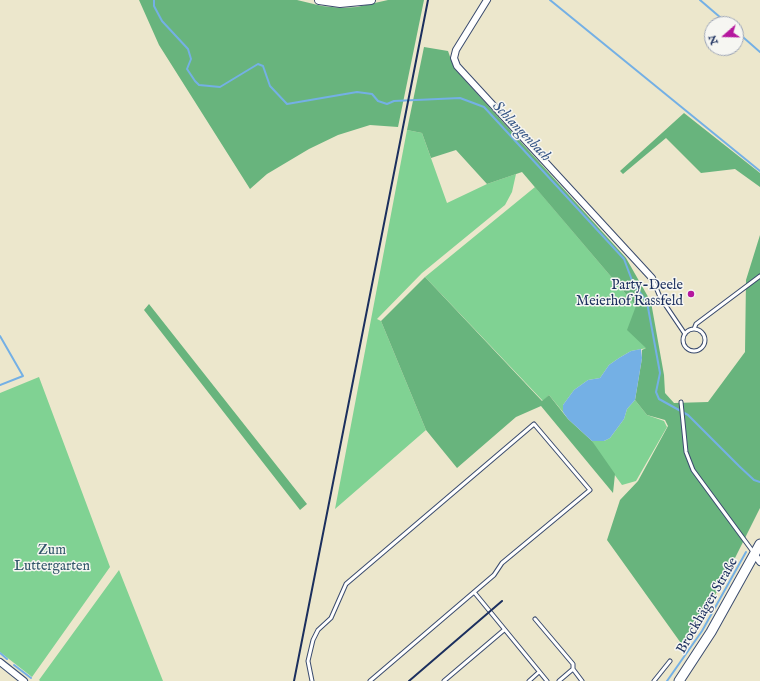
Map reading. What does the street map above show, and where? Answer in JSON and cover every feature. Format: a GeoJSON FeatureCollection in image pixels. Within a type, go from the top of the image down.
{"type":"FeatureCollection","features":[{"type":"Feature","properties":{"kind":"main road","name":"Brockhäger Straße"},"geometry":{"type":"LineString","coordinates":[[679,681],[757,558],[760,544]]}},
{"type":"Feature","properties":{"kind":"street"},"geometry":{"type":"LineString","coordinates":[[319,0],[340,3],[371,0]]}},
{"type":"Feature","properties":{"kind":"street"},"geometry":{"type":"LineString","coordinates":[[487,0],[456,50],[454,58],[457,66],[652,278]]}},
{"type":"Feature","properties":{"kind":"street"},"geometry":{"type":"LineString","coordinates":[[0,662],[24,681]]}},
{"type":"Feature","properties":{"kind":"lane"},"geometry":{"type":"LineString","coordinates":[[685,334],[694,329],[696,324],[760,276]]}},
{"type":"Feature","properties":{"kind":"lane"},"geometry":{"type":"LineString","coordinates":[[652,278],[660,297],[685,334],[684,344],[687,348],[693,351],[700,349],[704,343],[704,336],[699,331],[694,329]]}},
{"type":"Feature","properties":{"kind":"lane"},"geometry":{"type":"LineString","coordinates":[[681,402],[682,425],[686,452],[694,470],[757,558]]}},
{"type":"Feature","properties":{"kind":"lane"},"geometry":{"type":"LineString","coordinates":[[312,681],[308,662],[313,640],[318,630],[331,618],[346,584],[534,424],[590,490],[502,563],[494,574],[474,592],[370,681]]}},
{"type":"Feature","properties":{"kind":"lane"},"geometry":{"type":"LineString","coordinates":[[474,592],[547,681]]}},
{"type":"Feature","properties":{"kind":"lane"},"geometry":{"type":"LineString","coordinates":[[535,619],[573,664],[573,669],[582,681]]}},
{"type":"Feature","properties":{"kind":"lane"},"geometry":{"type":"LineString","coordinates":[[444,681],[504,630]]}},
{"type":"Feature","properties":{"kind":"lane"},"geometry":{"type":"LineString","coordinates":[[654,681],[670,660]]}},
{"type":"Feature","properties":{"kind":"lane"},"geometry":{"type":"LineString","coordinates":[[559,681],[573,669]]}},
{"type":"Feature","properties":{"kind":"lane"},"geometry":{"type":"LineString","coordinates":[[529,681],[539,672]]}},
{"type":"Feature","properties":{"kind":"green space"},"geometry":{"type":"Polygon","coordinates":[[[139,0],[297,0],[322,6],[341,8],[357,7],[388,0],[424,0],[398,127],[370,125],[338,135],[309,149],[267,174],[250,189],[159,45],[139,0]]]}},
{"type":"Feature","properties":{"kind":"green space"},"geometry":{"type":"Polygon","coordinates":[[[424,47],[448,51],[454,68],[626,258],[651,302],[664,375],[665,393],[674,403],[708,402],[745,352],[746,280],[760,235],[760,508],[723,582],[683,646],[607,540],[620,500],[638,481],[668,426],[665,420],[647,415],[635,400],[642,350],[646,348],[627,330],[636,306],[522,172],[487,184],[456,150],[431,158],[422,133],[407,130],[424,47]]]}},
{"type":"Feature","properties":{"kind":"green space"},"geometry":{"type":"Polygon","coordinates":[[[684,113],[760,173],[760,187],[735,169],[701,173],[666,138],[623,174],[620,171],[684,113]]]}},
{"type":"Feature","properties":{"kind":"green space"},"geometry":{"type":"Polygon","coordinates":[[[407,130],[422,133],[447,203],[487,184],[516,174],[512,192],[505,205],[422,273],[377,319],[381,321],[426,430],[335,509],[407,130]]]}},
{"type":"Feature","properties":{"kind":"green space"},"geometry":{"type":"Polygon","coordinates":[[[535,187],[636,306],[647,348],[631,351],[609,365],[600,378],[588,380],[574,390],[563,405],[563,412],[549,395],[543,401],[425,277],[535,187]]]}},
{"type":"Feature","properties":{"kind":"green space"},"geometry":{"type":"Polygon","coordinates":[[[425,277],[542,401],[549,395],[568,419],[592,441],[615,474],[613,493],[541,406],[516,417],[457,468],[426,430],[381,321],[425,277]]]}},
{"type":"Feature","properties":{"kind":"green space"},"geometry":{"type":"Polygon","coordinates":[[[149,304],[307,504],[300,510],[144,310],[149,304]]]}},
{"type":"Feature","properties":{"kind":"green space","name":"Zum Luttergarten"},"geometry":{"type":"Polygon","coordinates":[[[39,377],[110,567],[32,677],[0,652],[0,393],[39,377]]]}},
{"type":"Feature","properties":{"kind":"green space"},"geometry":{"type":"Polygon","coordinates":[[[635,400],[647,415],[664,421],[667,427],[636,481],[622,485],[595,448],[592,441],[604,441],[610,438],[624,419],[627,409],[635,400]]]}},
{"type":"Feature","properties":{"kind":"green space"},"geometry":{"type":"Polygon","coordinates":[[[119,570],[163,681],[40,681],[39,680],[119,570]]]}},
{"type":"Feature","properties":{"kind":"water"},"geometry":{"type":"Polygon","coordinates":[[[641,349],[642,358],[635,400],[627,409],[624,419],[610,438],[604,441],[592,441],[568,419],[563,412],[563,405],[574,390],[588,380],[600,378],[609,365],[619,358],[631,351],[641,349]]]}},
{"type":"Feature","properties":{"kind":"waterway","name":"Schlangenbach"},"geometry":{"type":"LineString","coordinates":[[154,0],[154,6],[162,21],[188,49],[191,59],[187,69],[199,85],[220,87],[258,64],[263,66],[270,86],[287,104],[357,92],[372,94],[378,101],[387,104],[394,101],[460,98],[484,107],[624,259],[633,283],[647,302],[660,373],[656,392],[659,399],[688,415],[754,480],[760,482]]}},
{"type":"Feature","properties":{"kind":"waterway"},"geometry":{"type":"LineString","coordinates":[[550,0],[760,171]]}},
{"type":"Feature","properties":{"kind":"waterway"},"geometry":{"type":"LineString","coordinates":[[700,0],[719,16]]}},
{"type":"Feature","properties":{"kind":"waterway"},"geometry":{"type":"LineString","coordinates":[[744,38],[760,52]]}},
{"type":"Feature","properties":{"kind":"waterway"},"geometry":{"type":"LineString","coordinates":[[0,336],[23,376],[0,385]]}},
{"type":"Feature","properties":{"kind":"waterway"},"geometry":{"type":"LineString","coordinates":[[667,681],[702,631],[746,552]]}},
{"type":"Feature","properties":{"kind":"waterway"},"geometry":{"type":"LineString","coordinates":[[0,653],[7,659]]}},
{"type":"Feature","properties":{"kind":"waterway"},"geometry":{"type":"LineString","coordinates":[[14,665],[31,678]]}},
{"type":"Feature","properties":{"kind":"railway"},"geometry":{"type":"LineString","coordinates":[[294,681],[428,0]]}},
{"type":"Feature","properties":{"kind":"railway"},"geometry":{"type":"LineString","coordinates":[[409,681],[502,601]]}},
{"type":"Feature","properties":{"kind":"place","name":"Party-Deele Meierhof Rassfeld"},"geometry":{"type":"Point","coordinates":[691,294]}}]}
